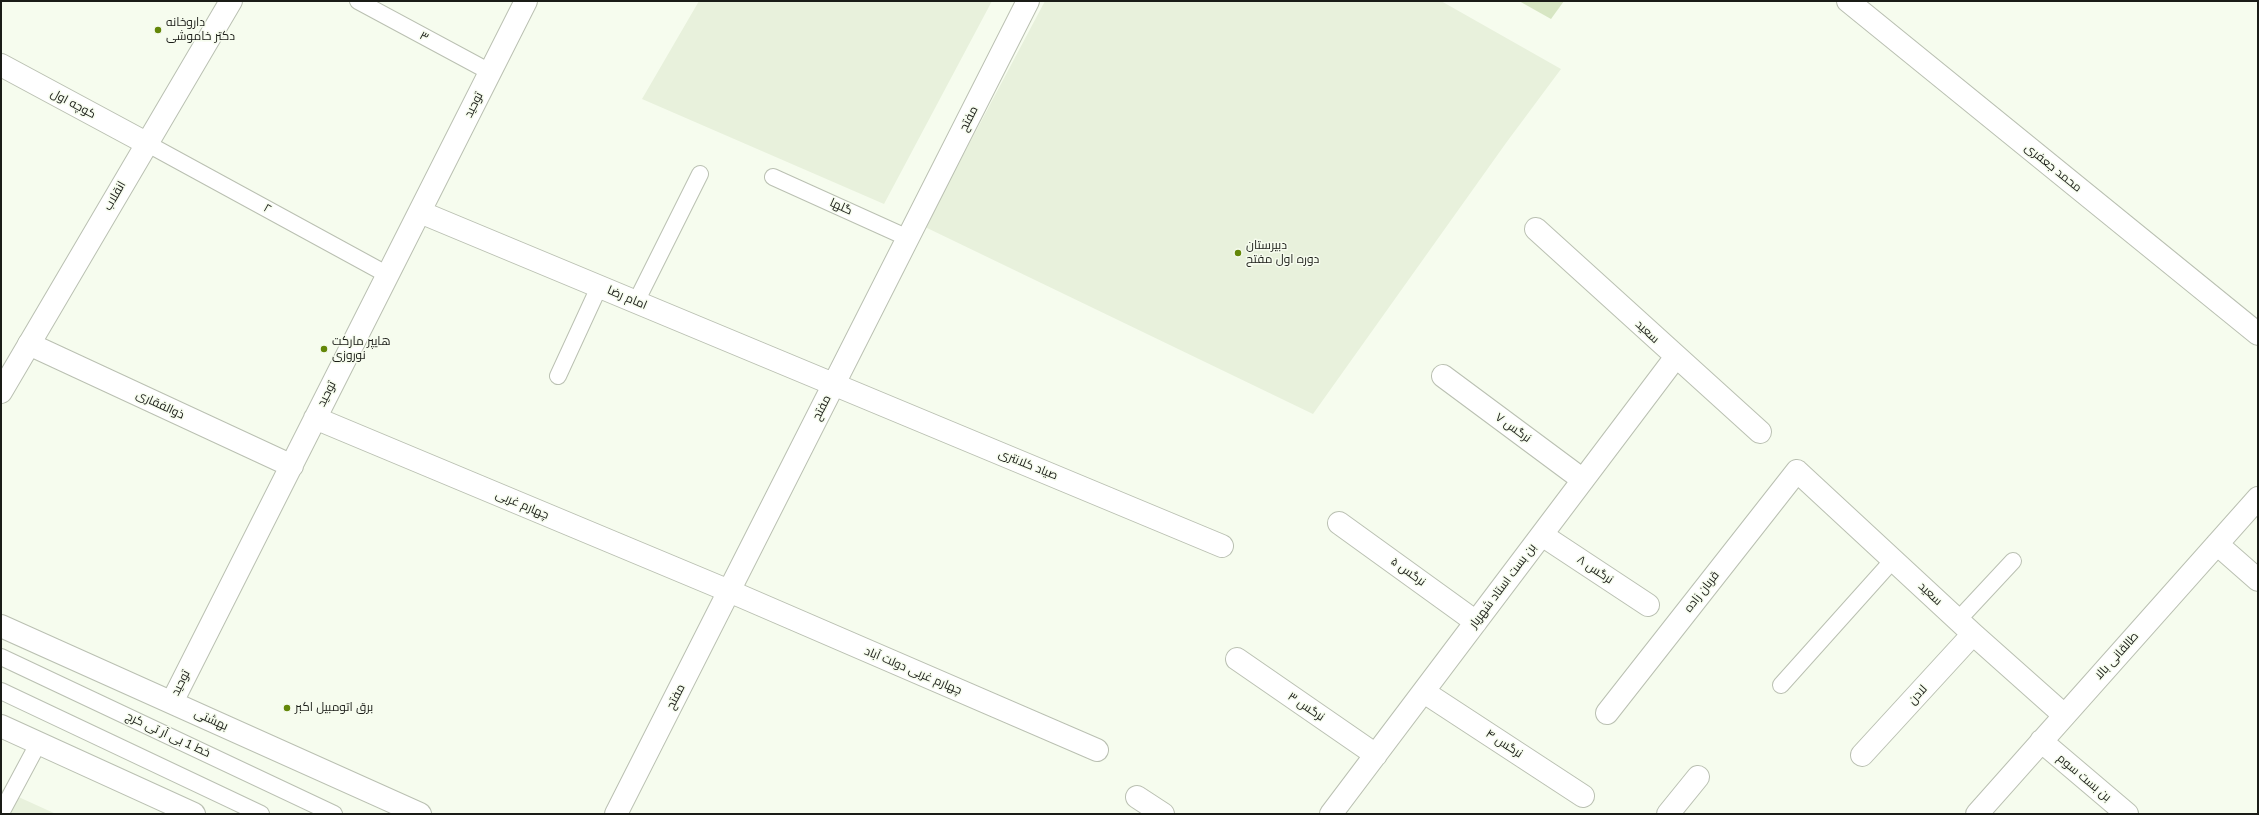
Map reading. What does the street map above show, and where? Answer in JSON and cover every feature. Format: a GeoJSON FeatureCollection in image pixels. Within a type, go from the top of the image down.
{"type":"FeatureCollection","features":[{"type":"Feature","properties":{"kind":"street","name":"انقلاب"},"geometry":{"type":"LineString","coordinates":[[1,392],[146,143],[231,1]]}},
{"type":"Feature","properties":{"kind":"street","name":"توحید"},"geometry":{"type":"LineString","coordinates":[[172,702],[526,1]]}},
{"type":"Feature","properties":{"kind":"street","name":"مفتح"},"geometry":{"type":"LineString","coordinates":[[616,814],[1028,1]]}},
{"type":"Feature","properties":{"kind":"street","name":"محمد جعفری"},"geometry":{"type":"LineString","coordinates":[[1848,1],[2258,334]]}},
{"type":"Feature","properties":{"kind":"street","name":"کوچه اول"},"geometry":{"type":"LineString","coordinates":[[1,65],[146,143]]}},
{"type":"Feature","properties":{"kind":"street","name":"امام رضا"},"geometry":{"type":"LineString","coordinates":[[420,212],[834,385]]}},
{"type":"Feature","properties":{"kind":"street","name":"سعید"},"geometry":{"type":"LineString","coordinates":[[1536,230],[1675,358],[1760,432]]}},
{"type":"Feature","properties":{"kind":"street","name":"ذوالفقاری"},"geometry":{"type":"LineString","coordinates":[[29,344],[292,466]]}},
{"type":"Feature","properties":{"kind":"street","name":"بن بست استاد شهریار"},"geometry":{"type":"LineString","coordinates":[[1331,814],[1675,358]]}},
{"type":"Feature","properties":{"kind":"street","name":"نرگس ۷"},"geometry":{"type":"LineString","coordinates":[[1443,376],[1584,480]]}},
{"type":"Feature","properties":{"kind":"street","name":"صیاد کلانتری"},"geometry":{"type":"LineString","coordinates":[[834,385],[1222,546]]}},
{"type":"Feature","properties":{"kind":"street","name":"چهارم غربی"},"geometry":{"type":"LineString","coordinates":[[315,418],[729,591]]}},
{"type":"Feature","properties":{"kind":"street","name":"سعید"},"geometry":{"type":"LineString","coordinates":[[1797,471],[1965,627],[2064,715]]}},
{"type":"Feature","properties":{"kind":"street","name":"قربان زاده"},"geometry":{"type":"LineString","coordinates":[[1607,713],[1797,471]]}},
{"type":"Feature","properties":{"kind":"street","name":"طالقانی بالا"},"geometry":{"type":"LineString","coordinates":[[1977,814],[2258,498]]}},
{"type":"Feature","properties":{"kind":"street","name":"نرگس ۵"},"geometry":{"type":"LineString","coordinates":[[1339,523],[1476,622]]}},
{"type":"Feature","properties":{"kind":"street","name":"نرگس ۸"},"geometry":{"type":"LineString","coordinates":[[1542,535],[1648,605]]}},
{"type":"Feature","properties":{"kind":"street"},"geometry":{"type":"LineString","coordinates":[[2217,544],[2258,580]]}},
{"type":"Feature","properties":{"kind":"street","name":"چهارم غربی دولت آباد"},"geometry":{"type":"LineString","coordinates":[[729,591],[1097,750]]}},
{"type":"Feature","properties":{"kind":"street","name":"بهشتی"},"geometry":{"type":"LineString","coordinates":[[1,626],[420,814]]}},
{"type":"Feature","properties":{"kind":"street","name":"لادن"},"geometry":{"type":"LineString","coordinates":[[1862,755],[1965,627]]}},
{"type":"Feature","properties":{"kind":"street","name":"نرگس ۳"},"geometry":{"type":"LineString","coordinates":[[1237,659],[1376,755]]}},
{"type":"Feature","properties":{"kind":"street","name":"نرگس ۴"},"geometry":{"type":"LineString","coordinates":[[1424,692],[1584,796]]}},
{"type":"Feature","properties":{"kind":"street"},"geometry":{"type":"LineString","coordinates":[[1,726],[39,742],[194,814]]}},
{"type":"Feature","properties":{"kind":"street","name":"بن بست سوم"},"geometry":{"type":"LineString","coordinates":[[2041,741],[2127,814]]}},
{"type":"Feature","properties":{"kind":"street"},"geometry":{"type":"LineString","coordinates":[[1668,814],[1698,777]]}},
{"type":"Feature","properties":{"kind":"street"},"geometry":{"type":"LineString","coordinates":[[1137,797],[1163,814]]}},
{"type":"Feature","properties":{"kind":"lane","name":"۳"},"geometry":{"type":"LineString","coordinates":[[358,1],[490,72]]}},
{"type":"Feature","properties":{"kind":"lane","name":"۲"},"geometry":{"type":"LineString","coordinates":[[146,143],[388,275]]}},
{"type":"Feature","properties":{"kind":"lane"},"geometry":{"type":"LineString","coordinates":[[636,302],[700,174]]}},
{"type":"Feature","properties":{"kind":"lane","name":"گلها"},"geometry":{"type":"LineString","coordinates":[[773,177],[908,238]]}},
{"type":"Feature","properties":{"kind":"lane"},"geometry":{"type":"LineString","coordinates":[[558,376],[599,287]]}},
{"type":"Feature","properties":{"kind":"lane"},"geometry":{"type":"LineString","coordinates":[[1781,684],[1893,560]]}},
{"type":"Feature","properties":{"kind":"lane"},"geometry":{"type":"LineString","coordinates":[[1965,627],[2012,560]]}},
{"type":"Feature","properties":{"kind":"lane","name":"خط 1 بی آر تی کرج"},"geometry":{"type":"LineString","coordinates":[[1,657],[334,814]]}},
{"type":"Feature","properties":{"kind":"lane"},"geometry":{"type":"LineString","coordinates":[[1,691],[261,814]]}},
{"type":"Feature","properties":{"kind":"lane"},"geometry":{"type":"LineString","coordinates":[[1,813],[39,742]]}},
{"type":"Feature","properties":{"kind":"shaded area"},"geometry":{"type":"Polygon","coordinates":[[[699,1],[992,1],[884,204],[642,99],[699,1]]]}},
{"type":"Feature","properties":{"kind":"shaded area"},"geometry":{"type":"Polygon","coordinates":[[[1045,1],[1441,1],[1561,69],[1506,143],[1313,414],[925,227],[1045,1]]]}},
{"type":"Feature","properties":{"kind":"shaded area"},"geometry":{"type":"Polygon","coordinates":[[[1,789],[56,814],[1,814],[1,789]]]}},
{"type":"Feature","properties":{"kind":"green space"},"geometry":{"type":"Polygon","coordinates":[[[1519,1],[1564,1],[1551,19],[1519,1]]]}},
{"type":"Feature","properties":{"kind":"place","name":"داروخانه دکتر خاموشی"},"geometry":{"type":"Point","coordinates":[158,30]}},
{"type":"Feature","properties":{"kind":"place","name":"دبیرستان دوره اول مفتح"},"geometry":{"type":"Point","coordinates":[1238,253]}},
{"type":"Feature","properties":{"kind":"place","name":"هایپر مارکت نوروزی"},"geometry":{"type":"Point","coordinates":[324,349]}},
{"type":"Feature","properties":{"kind":"place","name":"برق اتومبیل اکبر"},"geometry":{"type":"Point","coordinates":[287,708]}}]}
